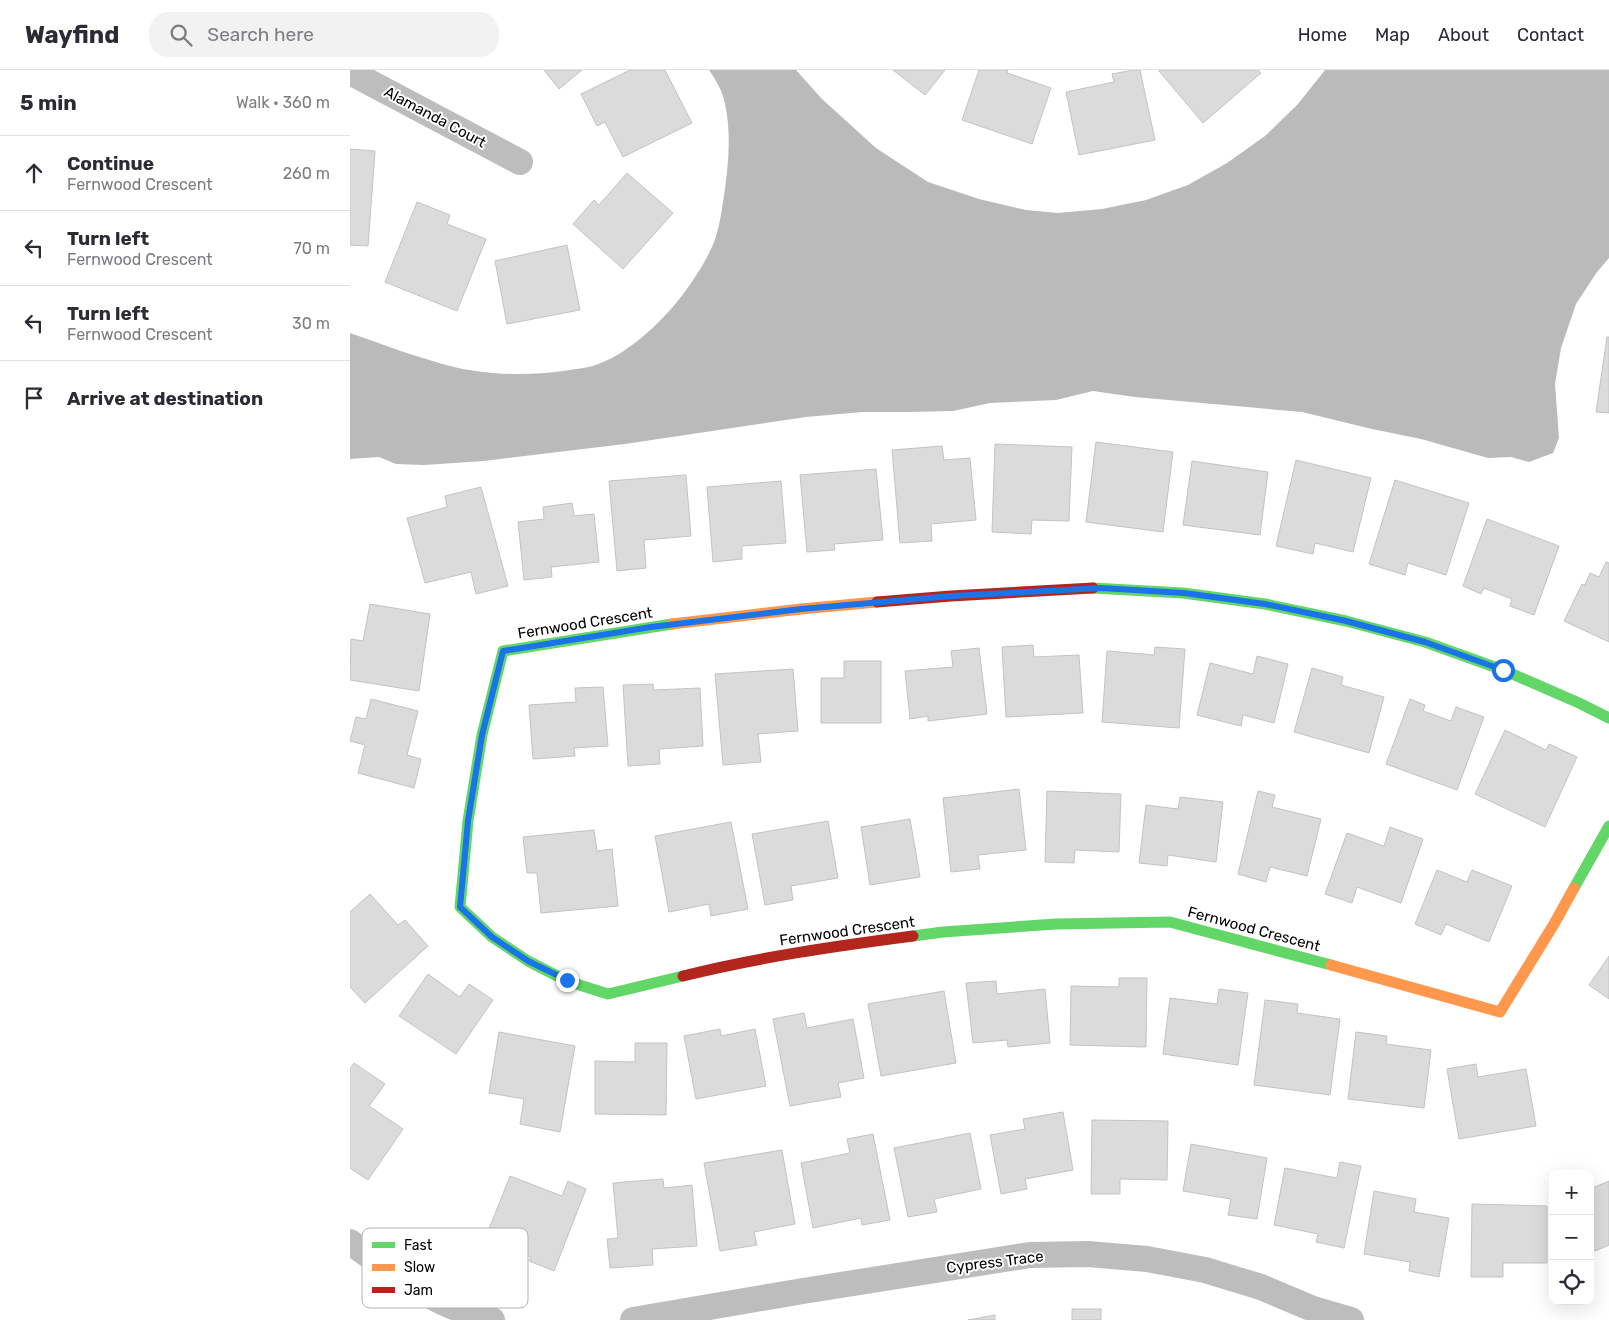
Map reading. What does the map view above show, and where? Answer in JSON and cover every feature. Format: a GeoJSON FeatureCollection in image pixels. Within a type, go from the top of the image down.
{"type":"FeatureCollection","features":[{"type":"Feature","properties":{"kind":"street","name":"Alamanda Court"},"geometry":{"type":"LineString","coordinates":[[350,72],[520,162]]}},
{"type":"Feature","properties":{"kind":"street","name":"Fernwood Crescent"},"geometry":{"type":"LineString","coordinates":[[1609,718],[1503,670],[1425,642],[1346,621],[1265,604],[1202,596],[1101,588],[951,596],[801,609],[651,627],[503,651],[482,735],[468,821],[460,907],[492,937],[528,961],[567,980],[608,994],[737,964],[830,947],[924,935],[1056,924],[1170,922],[1500,1012],[1554,924],[1609,826]]}},
{"type":"Feature","properties":{"kind":"street"},"geometry":{"type":"LineString","coordinates":[[350,1242],[362,1251]]}},
{"type":"Feature","properties":{"kind":"street","name":"Cypress Trace"},"geometry":{"type":"LineString","coordinates":[[634,1320],[1030,1255],[1088,1254],[1147,1259],[1205,1270],[1261,1287],[1313,1309],[1351,1320]]}},
{"type":"Feature","properties":{"kind":"street"},"geometry":{"type":"LineString","coordinates":[[457,1308],[492,1320]]}},
{"type":"Feature","properties":{"kind":"shaded area"},"geometry":{"type":"Polygon","coordinates":[[[709,70],[796,70],[822,99],[876,148],[928,182],[979,199],[1026,210],[1058,213],[1102,209],[1146,200],[1188,185],[1227,163],[1265,136],[1298,104],[1325,70],[1609,70],[1609,258],[1597,272],[1576,304],[1561,348],[1555,384],[1559,438],[1553,453],[1529,462],[1511,457],[1488,458],[1421,439],[1302,412],[1135,397],[1093,391],[1056,400],[990,403],[953,411],[862,412],[806,417],[625,444],[484,461],[424,465],[396,464],[379,457],[350,459],[350,333],[467,370],[508,374],[537,374],[588,367],[612,358],[640,339],[671,309],[701,268],[716,237],[725,190],[729,141],[727,116],[723,95],[709,70]]]}},
{"type":"Feature","properties":{"kind":"building"},"geometry":{"type":"Polygon","coordinates":[[[544,70],[582,70],[559,89],[544,70]]]}},
{"type":"Feature","properties":{"kind":"building"},"geometry":{"type":"Polygon","coordinates":[[[630,70],[665,70],[692,123],[623,157],[605,122],[597,126],[581,94],[630,70]]]}},
{"type":"Feature","properties":{"kind":"building"},"geometry":{"type":"Polygon","coordinates":[[[893,70],[945,70],[925,95],[893,70]]]}},
{"type":"Feature","properties":{"kind":"building"},"geometry":{"type":"Polygon","coordinates":[[[979,70],[1008,70],[1007,73],[1051,88],[1032,144],[962,120],[979,70]]]}},
{"type":"Feature","properties":{"kind":"building"},"geometry":{"type":"Polygon","coordinates":[[[1140,70],[1155,140],[1079,155],[1066,92],[1114,82],[1112,74],[1140,70]]]}},
{"type":"Feature","properties":{"kind":"building"},"geometry":{"type":"Polygon","coordinates":[[[1160,70],[1258,70],[1261,73],[1203,123],[1160,70]]]}},
{"type":"Feature","properties":{"kind":"building"},"geometry":{"type":"Polygon","coordinates":[[[350,149],[375,151],[368,246],[350,245],[350,149]]]}},
{"type":"Feature","properties":{"kind":"building"},"geometry":{"type":"Polygon","coordinates":[[[627,173],[673,213],[623,269],[573,224],[594,200],[599,205],[627,173]]]}},
{"type":"Feature","properties":{"kind":"building"},"geometry":{"type":"Polygon","coordinates":[[[417,202],[450,215],[447,224],[486,239],[457,311],[385,282],[417,202]]]}},
{"type":"Feature","properties":{"kind":"building"},"geometry":{"type":"Polygon","coordinates":[[[567,245],[580,310],[507,324],[495,261],[567,245]]]}},
{"type":"Feature","properties":{"kind":"building"},"geometry":{"type":"Polygon","coordinates":[[[1607,337],[1609,337],[1609,413],[1596,412],[1607,337]]]}},
{"type":"Feature","properties":{"kind":"building"},"geometry":{"type":"Polygon","coordinates":[[[1096,442],[1173,452],[1163,532],[1086,522],[1096,442]]]}},
{"type":"Feature","properties":{"kind":"building"},"geometry":{"type":"Polygon","coordinates":[[[995,444],[1072,447],[1069,521],[1032,520],[1031,534],[992,532],[995,444]]]}},
{"type":"Feature","properties":{"kind":"building"},"geometry":{"type":"Polygon","coordinates":[[[942,446],[944,460],[970,458],[976,520],[931,524],[932,541],[900,543],[892,450],[942,446]]]}},
{"type":"Feature","properties":{"kind":"building"},"geometry":{"type":"Polygon","coordinates":[[[1296,460],[1371,478],[1353,552],[1315,543],[1313,554],[1276,546],[1296,460]]]}},
{"type":"Feature","properties":{"kind":"building"},"geometry":{"type":"Polygon","coordinates":[[[1192,461],[1268,472],[1260,535],[1183,525],[1192,461]]]}},
{"type":"Feature","properties":{"kind":"building"},"geometry":{"type":"Polygon","coordinates":[[[876,469],[883,540],[834,544],[835,550],[807,552],[800,475],[876,469]]]}},
{"type":"Feature","properties":{"kind":"building"},"geometry":{"type":"Polygon","coordinates":[[[686,475],[691,536],[644,540],[646,568],[617,571],[609,481],[686,475]]]}},
{"type":"Feature","properties":{"kind":"building"},"geometry":{"type":"Polygon","coordinates":[[[1395,480],[1469,503],[1446,575],[1408,563],[1405,575],[1369,564],[1395,480]]]}},
{"type":"Feature","properties":{"kind":"building"},"geometry":{"type":"Polygon","coordinates":[[[781,481],[786,543],[742,546],[742,559],[713,562],[707,487],[781,481]]]}},
{"type":"Feature","properties":{"kind":"building"},"geometry":{"type":"Polygon","coordinates":[[[481,487],[508,586],[476,594],[471,572],[425,583],[407,518],[447,507],[445,496],[481,487]]]}},
{"type":"Feature","properties":{"kind":"building"},"geometry":{"type":"Polygon","coordinates":[[[572,503],[574,516],[594,514],[599,562],[551,567],[552,577],[524,580],[518,522],[544,519],[543,507],[572,503]]]}},
{"type":"Feature","properties":{"kind":"building"},"geometry":{"type":"Polygon","coordinates":[[[1487,519],[1559,546],[1534,615],[1510,606],[1512,599],[1484,588],[1481,594],[1463,586],[1487,519]]]}},
{"type":"Feature","properties":{"kind":"building"},"geometry":{"type":"Polygon","coordinates":[[[1606,562],[1609,563],[1609,642],[1564,621],[1582,584],[1585,585],[1590,573],[1599,577],[1606,562]]]}},
{"type":"Feature","properties":{"kind":"building"},"geometry":{"type":"Polygon","coordinates":[[[370,604],[430,614],[419,691],[350,680],[351,639],[363,641],[370,604]]]}},
{"type":"Feature","properties":{"kind":"building"},"geometry":{"type":"Polygon","coordinates":[[[1033,645],[1034,657],[1079,655],[1083,713],[1006,717],[1002,647],[1033,645]]]}},
{"type":"Feature","properties":{"kind":"building"},"geometry":{"type":"Polygon","coordinates":[[[1155,647],[1185,649],[1179,728],[1102,722],[1107,651],[1154,655],[1155,647]]]}},
{"type":"Feature","properties":{"kind":"building"},"geometry":{"type":"Polygon","coordinates":[[[979,648],[987,714],[928,721],[928,716],[910,719],[905,671],[953,667],[951,651],[979,648]]]}},
{"type":"Feature","properties":{"kind":"building"},"geometry":{"type":"Polygon","coordinates":[[[1257,656],[1288,664],[1274,723],[1243,715],[1241,726],[1197,715],[1210,663],[1253,674],[1257,656]]]}},
{"type":"Feature","properties":{"kind":"building"},"geometry":{"type":"Polygon","coordinates":[[[844,661],[881,661],[881,723],[821,723],[821,678],[844,678],[844,661]]]}},
{"type":"Feature","properties":{"kind":"building"},"geometry":{"type":"Polygon","coordinates":[[[1312,668],[1343,677],[1341,685],[1384,697],[1369,753],[1294,732],[1312,668]]]}},
{"type":"Feature","properties":{"kind":"building"},"geometry":{"type":"Polygon","coordinates":[[[793,669],[798,731],[758,734],[761,762],[723,765],[715,674],[793,669]]]}},
{"type":"Feature","properties":{"kind":"building"},"geometry":{"type":"Polygon","coordinates":[[[653,684],[654,690],[700,688],[703,746],[659,749],[660,764],[628,766],[623,685],[653,684]]]}},
{"type":"Feature","properties":{"kind":"building"},"geometry":{"type":"Polygon","coordinates":[[[603,687],[608,746],[574,748],[575,756],[533,759],[529,705],[576,702],[575,688],[603,687]]]}},
{"type":"Feature","properties":{"kind":"building"},"geometry":{"type":"Polygon","coordinates":[[[371,699],[418,711],[407,755],[421,759],[414,788],[358,773],[365,745],[350,741],[356,717],[366,719],[371,699]]]}},
{"type":"Feature","properties":{"kind":"building"},"geometry":{"type":"Polygon","coordinates":[[[1410,699],[1425,705],[1423,711],[1451,721],[1456,707],[1484,717],[1457,790],[1386,764],[1410,699]]]}},
{"type":"Feature","properties":{"kind":"building"},"geometry":{"type":"Polygon","coordinates":[[[1505,730],[1546,750],[1549,744],[1577,757],[1545,827],[1475,794],[1505,730]]]}},
{"type":"Feature","properties":{"kind":"building"},"geometry":{"type":"Polygon","coordinates":[[[1019,789],[1026,850],[978,855],[980,869],[951,872],[943,798],[1019,789]]]}},
{"type":"Feature","properties":{"kind":"building"},"geometry":{"type":"Polygon","coordinates":[[[1047,791],[1121,794],[1119,852],[1075,850],[1074,863],[1045,862],[1047,791]]]}},
{"type":"Feature","properties":{"kind":"building"},"geometry":{"type":"Polygon","coordinates":[[[1258,791],[1275,795],[1272,807],[1321,819],[1307,876],[1270,867],[1266,882],[1238,874],[1258,791]]]}},
{"type":"Feature","properties":{"kind":"building"},"geometry":{"type":"Polygon","coordinates":[[[1180,797],[1223,802],[1216,862],[1168,855],[1167,866],[1139,863],[1146,805],[1178,809],[1180,797]]]}},
{"type":"Feature","properties":{"kind":"building"},"geometry":{"type":"Polygon","coordinates":[[[910,819],[920,877],[870,885],[861,827],[910,819]]]}},
{"type":"Feature","properties":{"kind":"building"},"geometry":{"type":"Polygon","coordinates":[[[828,821],[838,878],[791,886],[793,900],[765,905],[752,834],[828,821]]]}},
{"type":"Feature","properties":{"kind":"building"},"geometry":{"type":"Polygon","coordinates":[[[731,822],[748,909],[711,916],[709,904],[669,912],[655,836],[731,822]]]}},
{"type":"Feature","properties":{"kind":"building"},"geometry":{"type":"Polygon","coordinates":[[[1390,827],[1423,839],[1401,903],[1357,887],[1352,903],[1325,894],[1347,833],[1384,846],[1390,827]]]}},
{"type":"Feature","properties":{"kind":"building"},"geometry":{"type":"Polygon","coordinates":[[[594,830],[597,851],[612,849],[618,906],[541,913],[537,873],[527,873],[523,837],[594,830]]]}},
{"type":"Feature","properties":{"kind":"building"},"geometry":{"type":"Polygon","coordinates":[[[1437,870],[1467,882],[1472,870],[1512,886],[1489,942],[1446,924],[1441,935],[1415,924],[1437,870]]]}},
{"type":"Feature","properties":{"kind":"building"},"geometry":{"type":"Polygon","coordinates":[[[370,894],[398,925],[405,920],[428,946],[365,1003],[350,987],[350,912],[370,894]]]}},
{"type":"Feature","properties":{"kind":"building"},"geometry":{"type":"Polygon","coordinates":[[[1609,956],[1609,999],[1589,985],[1609,956]]]}},
{"type":"Feature","properties":{"kind":"building"},"geometry":{"type":"Polygon","coordinates":[[[428,974],[460,997],[469,984],[493,1000],[456,1054],[399,1016],[428,974]]]}},
{"type":"Feature","properties":{"kind":"building"},"geometry":{"type":"Polygon","coordinates":[[[1119,978],[1147,978],[1146,1047],[1070,1045],[1071,986],[1119,987],[1119,978]]]}},
{"type":"Feature","properties":{"kind":"building"},"geometry":{"type":"Polygon","coordinates":[[[996,981],[997,994],[1045,989],[1050,1043],[1008,1047],[1007,1040],[973,1043],[966,983],[996,981]]]}},
{"type":"Feature","properties":{"kind":"building"},"geometry":{"type":"Polygon","coordinates":[[[1219,989],[1248,993],[1238,1065],[1163,1054],[1170,998],[1217,1004],[1219,989]]]}},
{"type":"Feature","properties":{"kind":"building"},"geometry":{"type":"Polygon","coordinates":[[[944,991],[956,1063],[881,1076],[868,1004],[944,991]]]}},
{"type":"Feature","properties":{"kind":"building"},"geometry":{"type":"Polygon","coordinates":[[[1265,1000],[1298,1004],[1297,1013],[1340,1019],[1330,1095],[1254,1085],[1265,1000]]]}},
{"type":"Feature","properties":{"kind":"building"},"geometry":{"type":"Polygon","coordinates":[[[804,1013],[807,1028],[853,1019],[864,1078],[838,1083],[841,1097],[790,1106],[773,1019],[804,1013]]]}},
{"type":"Feature","properties":{"kind":"building"},"geometry":{"type":"Polygon","coordinates":[[[720,1029],[721,1036],[755,1029],[766,1086],[696,1099],[684,1036],[720,1029]]]}},
{"type":"Feature","properties":{"kind":"building"},"geometry":{"type":"Polygon","coordinates":[[[499,1032],[575,1046],[560,1132],[520,1124],[524,1099],[489,1093],[499,1032]]]}},
{"type":"Feature","properties":{"kind":"building"},"geometry":{"type":"Polygon","coordinates":[[[1356,1032],[1387,1036],[1386,1044],[1431,1050],[1424,1108],[1348,1099],[1356,1032]]]}},
{"type":"Feature","properties":{"kind":"building"},"geometry":{"type":"Polygon","coordinates":[[[635,1043],[667,1043],[666,1115],[595,1114],[595,1061],[635,1062],[635,1043]]]}},
{"type":"Feature","properties":{"kind":"building"},"geometry":{"type":"Polygon","coordinates":[[[354,1063],[385,1084],[369,1106],[403,1129],[368,1180],[350,1168],[350,1069],[354,1063]]]}},
{"type":"Feature","properties":{"kind":"building"},"geometry":{"type":"Polygon","coordinates":[[[1476,1064],[1478,1077],[1526,1069],[1536,1126],[1459,1139],[1447,1069],[1476,1064]]]}},
{"type":"Feature","properties":{"kind":"building"},"geometry":{"type":"Polygon","coordinates":[[[1063,1112],[1073,1170],[1025,1179],[1027,1189],[1001,1194],[990,1135],[1025,1129],[1023,1119],[1063,1112]]]}},
{"type":"Feature","properties":{"kind":"building"},"geometry":{"type":"Polygon","coordinates":[[[1092,1120],[1168,1121],[1167,1180],[1120,1179],[1120,1194],[1091,1194],[1092,1120]]]}},
{"type":"Feature","properties":{"kind":"building"},"geometry":{"type":"Polygon","coordinates":[[[970,1133],[981,1189],[934,1199],[937,1212],[908,1217],[894,1148],[970,1133]]]}},
{"type":"Feature","properties":{"kind":"building"},"geometry":{"type":"Polygon","coordinates":[[[873,1134],[890,1220],[862,1225],[861,1218],[813,1228],[801,1163],[850,1153],[847,1139],[873,1134]]]}},
{"type":"Feature","properties":{"kind":"building"},"geometry":{"type":"Polygon","coordinates":[[[1191,1144],[1267,1158],[1257,1219],[1228,1215],[1231,1199],[1183,1191],[1191,1144]]]}},
{"type":"Feature","properties":{"kind":"building"},"geometry":{"type":"Polygon","coordinates":[[[782,1150],[795,1224],[754,1232],[757,1245],[720,1251],[704,1163],[782,1150]]]}},
{"type":"Feature","properties":{"kind":"building"},"geometry":{"type":"Polygon","coordinates":[[[1340,1162],[1361,1166],[1344,1248],[1316,1242],[1318,1234],[1274,1225],[1285,1168],[1337,1178],[1340,1162]]]}},
{"type":"Feature","properties":{"kind":"building"},"geometry":{"type":"Polygon","coordinates":[[[510,1176],[562,1196],[568,1181],[586,1189],[554,1271],[529,1261],[531,1257],[528,1256],[528,1228],[489,1228],[510,1176]]]}},
{"type":"Feature","properties":{"kind":"building"},"geometry":{"type":"Polygon","coordinates":[[[663,1179],[664,1188],[692,1185],[697,1246],[652,1249],[653,1265],[610,1268],[607,1239],[618,1238],[613,1183],[663,1179]]]}},
{"type":"Feature","properties":{"kind":"building"},"geometry":{"type":"Polygon","coordinates":[[[1609,1181],[1609,1245],[1595,1251],[1594,1249],[1594,1187],[1609,1181]]]}},
{"type":"Feature","properties":{"kind":"building"},"geometry":{"type":"Polygon","coordinates":[[[1374,1191],[1416,1199],[1414,1212],[1449,1218],[1439,1277],[1409,1271],[1410,1262],[1364,1254],[1374,1191]]]}},
{"type":"Feature","properties":{"kind":"building"},"geometry":{"type":"Polygon","coordinates":[[[1472,1204],[1547,1206],[1547,1263],[1503,1263],[1503,1277],[1471,1277],[1472,1204]]]}},
{"type":"Feature","properties":{"kind":"building"},"geometry":{"type":"Polygon","coordinates":[[[1072,1309],[1101,1309],[1101,1320],[1072,1320],[1072,1309]]]}},
{"type":"Feature","properties":{"kind":"building"},"geometry":{"type":"Polygon","coordinates":[[[995,1315],[995,1320],[968,1320],[995,1315]]]}},
{"type":"Feature","properties":{"kind":"traffic: fast"},"geometry":{"type":"LineString","coordinates":[[1093,588],[1183,593],[1265,604],[1346,621],[1425,642],[1503,670],[1609,718]]}},
{"type":"Feature","properties":{"kind":"traffic: fast"},"geometry":{"type":"LineString","coordinates":[[672,624],[503,651],[482,735],[468,821],[460,907],[492,937],[528,961],[567,981],[608,994],[683,976]]}},
{"type":"Feature","properties":{"kind":"traffic: fast"},"geometry":{"type":"LineString","coordinates":[[1574,888],[1609,826]]}},
{"type":"Feature","properties":{"kind":"traffic: fast"},"geometry":{"type":"LineString","coordinates":[[913,936],[1056,924],[1170,922],[1331,965]]}},
{"type":"Feature","properties":{"kind":"traffic: slow"},"geometry":{"type":"LineString","coordinates":[[672,624],[877,602]]}},
{"type":"Feature","properties":{"kind":"traffic: slow"},"geometry":{"type":"LineString","coordinates":[[1331,965],[1500,1012],[1574,888]]}},
{"type":"Feature","properties":{"kind":"traffic: jam"},"geometry":{"type":"LineString","coordinates":[[877,602],[1093,588]]}},
{"type":"Feature","properties":{"kind":"traffic: jam"},"geometry":{"type":"LineString","coordinates":[[683,976],[740,963],[913,936]]}},
{"type":"Feature","properties":{"kind":"route"},"geometry":{"type":"LineString","coordinates":[[567,980],[528,961],[492,937],[460,907],[468,821],[482,735],[503,651],[651,627],[801,609],[951,596],[1101,588],[1184,593],[1265,604],[1346,621],[1425,642],[1503,670]]}}]}
